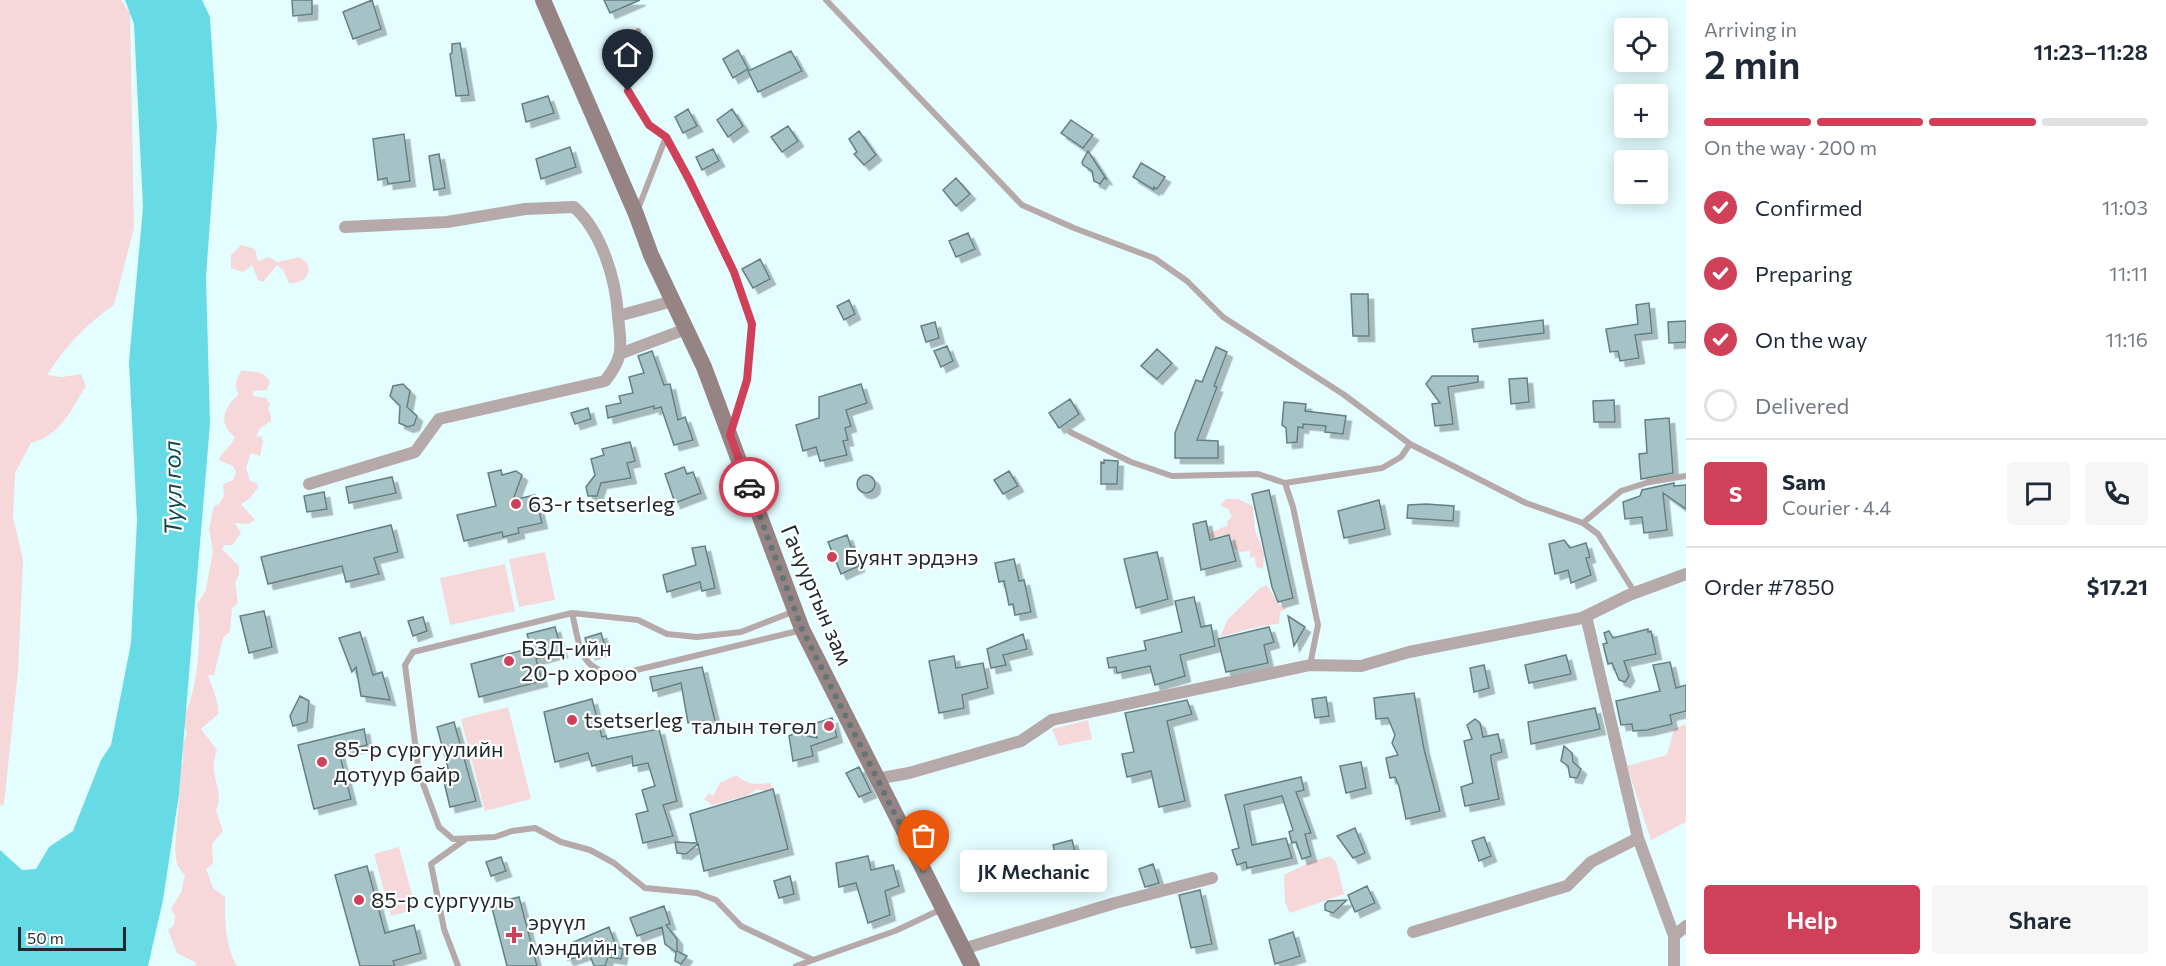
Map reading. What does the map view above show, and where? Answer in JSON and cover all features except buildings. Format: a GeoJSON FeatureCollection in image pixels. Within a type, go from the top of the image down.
{"type":"FeatureCollection","features":[{"type":"Feature","properties":{"kind":"main road","name":"Гачууртын зам"},"geometry":{"type":"LineString","coordinates":[[543,0],[636,214],[651,255],[704,367],[802,629],[972,966]]}},
{"type":"Feature","properties":{"kind":"street"},"geometry":{"type":"LineString","coordinates":[[309,484],[415,452],[439,419],[605,381],[615,368],[622,353],[617,294],[602,250],[583,215],[574,207],[525,209],[447,222],[345,227]]}},
{"type":"Feature","properties":{"kind":"street"},"geometry":{"type":"LineString","coordinates":[[618,316],[673,301]]}},
{"type":"Feature","properties":{"kind":"street"},"geometry":{"type":"LineString","coordinates":[[622,353],[686,329]]}},
{"type":"Feature","properties":{"kind":"street"},"geometry":{"type":"LineString","coordinates":[[876,779],[909,773],[1021,741],[1052,720],[1310,664],[1361,666],[1409,652],[1586,616],[1635,593],[1686,574]]}},
{"type":"Feature","properties":{"kind":"street"},"geometry":{"type":"LineString","coordinates":[[1586,616],[1638,838],[1674,936],[1674,966]]}},
{"type":"Feature","properties":{"kind":"street"},"geometry":{"type":"LineString","coordinates":[[1413,933],[1567,886],[1591,862],[1638,838]]}},
{"type":"Feature","properties":{"kind":"street"},"geometry":{"type":"LineString","coordinates":[[963,948],[1115,903],[1212,878]]}},
{"type":"Feature","properties":{"kind":"street"},"geometry":{"type":"LineString","coordinates":[[1674,936],[1686,927]]}},
{"type":"Feature","properties":{"kind":"lane"},"geometry":{"type":"LineString","coordinates":[[826,0],[1022,206],[1154,258],[1187,280],[1223,317],[1343,394],[1410,444],[1526,503],[1583,523],[1598,534],[1635,593]]}},
{"type":"Feature","properties":{"kind":"lane"},"geometry":{"type":"LineString","coordinates":[[638,31],[620,46],[615,58],[617,69],[649,125],[666,137],[734,272],[752,324],[747,380],[730,435]]}},
{"type":"Feature","properties":{"kind":"lane"},"geometry":{"type":"LineString","coordinates":[[636,214],[666,137]]}},
{"type":"Feature","properties":{"kind":"lane"},"geometry":{"type":"LineString","coordinates":[[1070,432],[1131,462],[1172,476],[1258,474],[1285,483],[1383,468],[1401,457],[1410,444]]}},
{"type":"Feature","properties":{"kind":"lane"},"geometry":{"type":"LineString","coordinates":[[1583,523],[1621,491],[1649,482],[1686,476]]}},
{"type":"Feature","properties":{"kind":"lane"},"geometry":{"type":"LineString","coordinates":[[1285,483],[1293,507],[1318,625],[1310,664]]}},
{"type":"Feature","properties":{"kind":"lane"},"geometry":{"type":"LineString","coordinates":[[795,611],[741,632],[697,637],[667,634],[638,620],[572,613],[413,652],[405,665],[418,772],[439,828],[453,839],[495,837],[512,831],[535,828],[561,842],[590,850],[606,858],[645,888],[697,892],[716,900],[741,926],[813,960]]}},
{"type":"Feature","properties":{"kind":"lane"},"geometry":{"type":"LineString","coordinates":[[572,613],[584,660],[602,674],[620,674],[802,629]]}},
{"type":"Feature","properties":{"kind":"lane"},"geometry":{"type":"LineString","coordinates":[[458,966],[444,929],[431,864],[467,838]]}},
{"type":"Feature","properties":{"kind":"lane"},"geometry":{"type":"LineString","coordinates":[[796,966],[895,930],[943,909]]}},
{"type":"Feature","properties":{"kind":"shaded area"},"geometry":{"type":"Polygon","coordinates":[[[0,0],[121,0],[130,13],[134,228],[114,305],[77,337],[47,375],[62,377],[81,374],[86,386],[64,421],[50,435],[31,443],[15,473],[13,517],[23,560],[18,671],[4,804],[0,806],[0,0]]]}},
{"type":"Feature","properties":{"kind":"shaded area"},"geometry":{"type":"Polygon","coordinates":[[[241,245],[255,249],[258,261],[269,257],[278,262],[299,257],[307,263],[309,271],[302,281],[289,283],[283,270],[277,265],[263,282],[258,280],[252,265],[243,272],[231,268],[231,255],[241,245]]]}},
{"type":"Feature","properties":{"kind":"shaded area"},"geometry":{"type":"Polygon","coordinates":[[[242,370],[261,373],[270,382],[267,390],[253,391],[253,396],[266,398],[270,404],[268,409],[271,421],[260,428],[256,437],[261,436],[263,442],[260,456],[251,453],[246,467],[250,481],[257,483],[258,488],[248,500],[241,504],[255,520],[248,524],[235,523],[241,533],[232,545],[225,545],[222,549],[239,566],[239,575],[235,582],[238,603],[232,608],[230,631],[223,638],[214,675],[208,675],[218,714],[201,729],[217,750],[214,765],[219,795],[216,810],[223,831],[212,844],[213,864],[206,869],[213,888],[225,897],[228,941],[237,966],[196,966],[195,962],[177,953],[168,930],[174,925],[175,916],[171,909],[181,892],[185,876],[177,865],[175,850],[180,781],[177,767],[183,763],[183,743],[187,734],[182,717],[192,696],[195,681],[199,645],[197,604],[206,590],[213,551],[209,529],[214,506],[219,504],[224,496],[223,484],[233,480],[236,472],[233,466],[219,460],[235,437],[229,432],[224,421],[226,410],[239,394],[236,382],[242,370]]]}},
{"type":"Feature","properties":{"kind":"shaded area"},"geometry":{"type":"Polygon","coordinates":[[[1226,499],[1238,499],[1253,506],[1255,530],[1264,553],[1263,569],[1256,567],[1255,557],[1250,558],[1250,551],[1240,552],[1233,547],[1233,539],[1227,542],[1224,535],[1207,539],[1208,534],[1228,525],[1227,521],[1232,517],[1228,509],[1220,505],[1226,499]]]}},
{"type":"Feature","properties":{"kind":"shaded area"},"geometry":{"type":"Polygon","coordinates":[[[545,552],[555,600],[519,607],[509,559],[545,552]]]}},
{"type":"Feature","properties":{"kind":"shaded area"},"geometry":{"type":"Polygon","coordinates":[[[505,564],[515,611],[450,625],[440,578],[505,564]]]}},
{"type":"Feature","properties":{"kind":"shaded area"},"geometry":{"type":"Polygon","coordinates":[[[1267,585],[1278,603],[1286,609],[1280,612],[1279,624],[1257,627],[1220,637],[1228,619],[1260,588],[1267,585]]]}},
{"type":"Feature","properties":{"kind":"shaded area"},"geometry":{"type":"Polygon","coordinates":[[[508,707],[531,799],[485,811],[461,719],[508,707]]]}},
{"type":"Feature","properties":{"kind":"shaded area"},"geometry":{"type":"Polygon","coordinates":[[[1088,720],[1092,739],[1059,746],[1052,729],[1088,720]]]}},
{"type":"Feature","properties":{"kind":"shaded area"},"geometry":{"type":"Polygon","coordinates":[[[1686,724],[1686,822],[1651,840],[1627,766],[1667,755],[1674,729],[1686,724]]]}},
{"type":"Feature","properties":{"kind":"shaded area"},"geometry":{"type":"Polygon","coordinates":[[[736,775],[752,783],[770,783],[773,788],[767,792],[757,789],[746,796],[712,805],[704,799],[709,793],[713,796],[720,783],[736,775]]]}},
{"type":"Feature","properties":{"kind":"shaded area"},"geometry":{"type":"Polygon","coordinates":[[[399,847],[416,909],[391,916],[374,854],[399,847]]]}},
{"type":"Feature","properties":{"kind":"shaded area"},"geometry":{"type":"Polygon","coordinates":[[[1330,856],[1336,862],[1344,894],[1290,913],[1285,902],[1284,875],[1308,863],[1330,856]]]}},
{"type":"Feature","properties":{"kind":"water","name":"Туул гол"},"geometry":{"type":"Polygon","coordinates":[[[125,0],[202,0],[210,17],[217,127],[206,277],[210,424],[179,794],[163,900],[148,966],[0,966],[0,850],[22,870],[36,869],[49,847],[73,831],[101,760],[111,745],[131,643],[137,520],[129,362],[143,207],[134,24],[125,0]]]}},
{"type":"Feature","properties":{"kind":"way so far"},"geometry":{"type":"LineString","coordinates":[[749,487],[802,629],[924,872]]}},
{"type":"Feature","properties":{"kind":"place","name":"63-r tsetserleg"},"geometry":{"type":"Point","coordinates":[516,504]}},
{"type":"Feature","properties":{"kind":"place","name":"Буянт эрдэнэ"},"geometry":{"type":"Point","coordinates":[832,557]}},
{"type":"Feature","properties":{"kind":"place","name":"БЗД-ийн 20-р хороо"},"geometry":{"type":"Point","coordinates":[509,661]}},
{"type":"Feature","properties":{"kind":"place","name":"tsetserleg"},"geometry":{"type":"Point","coordinates":[572,720]}},
{"type":"Feature","properties":{"kind":"place","name":"талын төгөл"},"geometry":{"type":"Point","coordinates":[829,726]}},
{"type":"Feature","properties":{"kind":"place","name":"85-р сургуулийн дотуур байр"},"geometry":{"type":"Point","coordinates":[322,762]}},
{"type":"Feature","properties":{"kind":"place","name":"JK Mechanic"},"geometry":{"type":"Point","coordinates":[924,872]}},
{"type":"Feature","properties":{"kind":"place","name":"85-р сургууль"},"geometry":{"type":"Point","coordinates":[359,900]}},
{"type":"Feature","properties":{"kind":"place","name":"эрүүл мэндийн төв"},"geometry":{"type":"Point","coordinates":[514,935]}},
{"type":"Feature","properties":{"kind":"route"},"geometry":{"type":"LineString","coordinates":[[628,91],[649,125],[666,137],[690,181],[734,272],[752,324],[747,380],[730,435],[749,487]]}}]}
